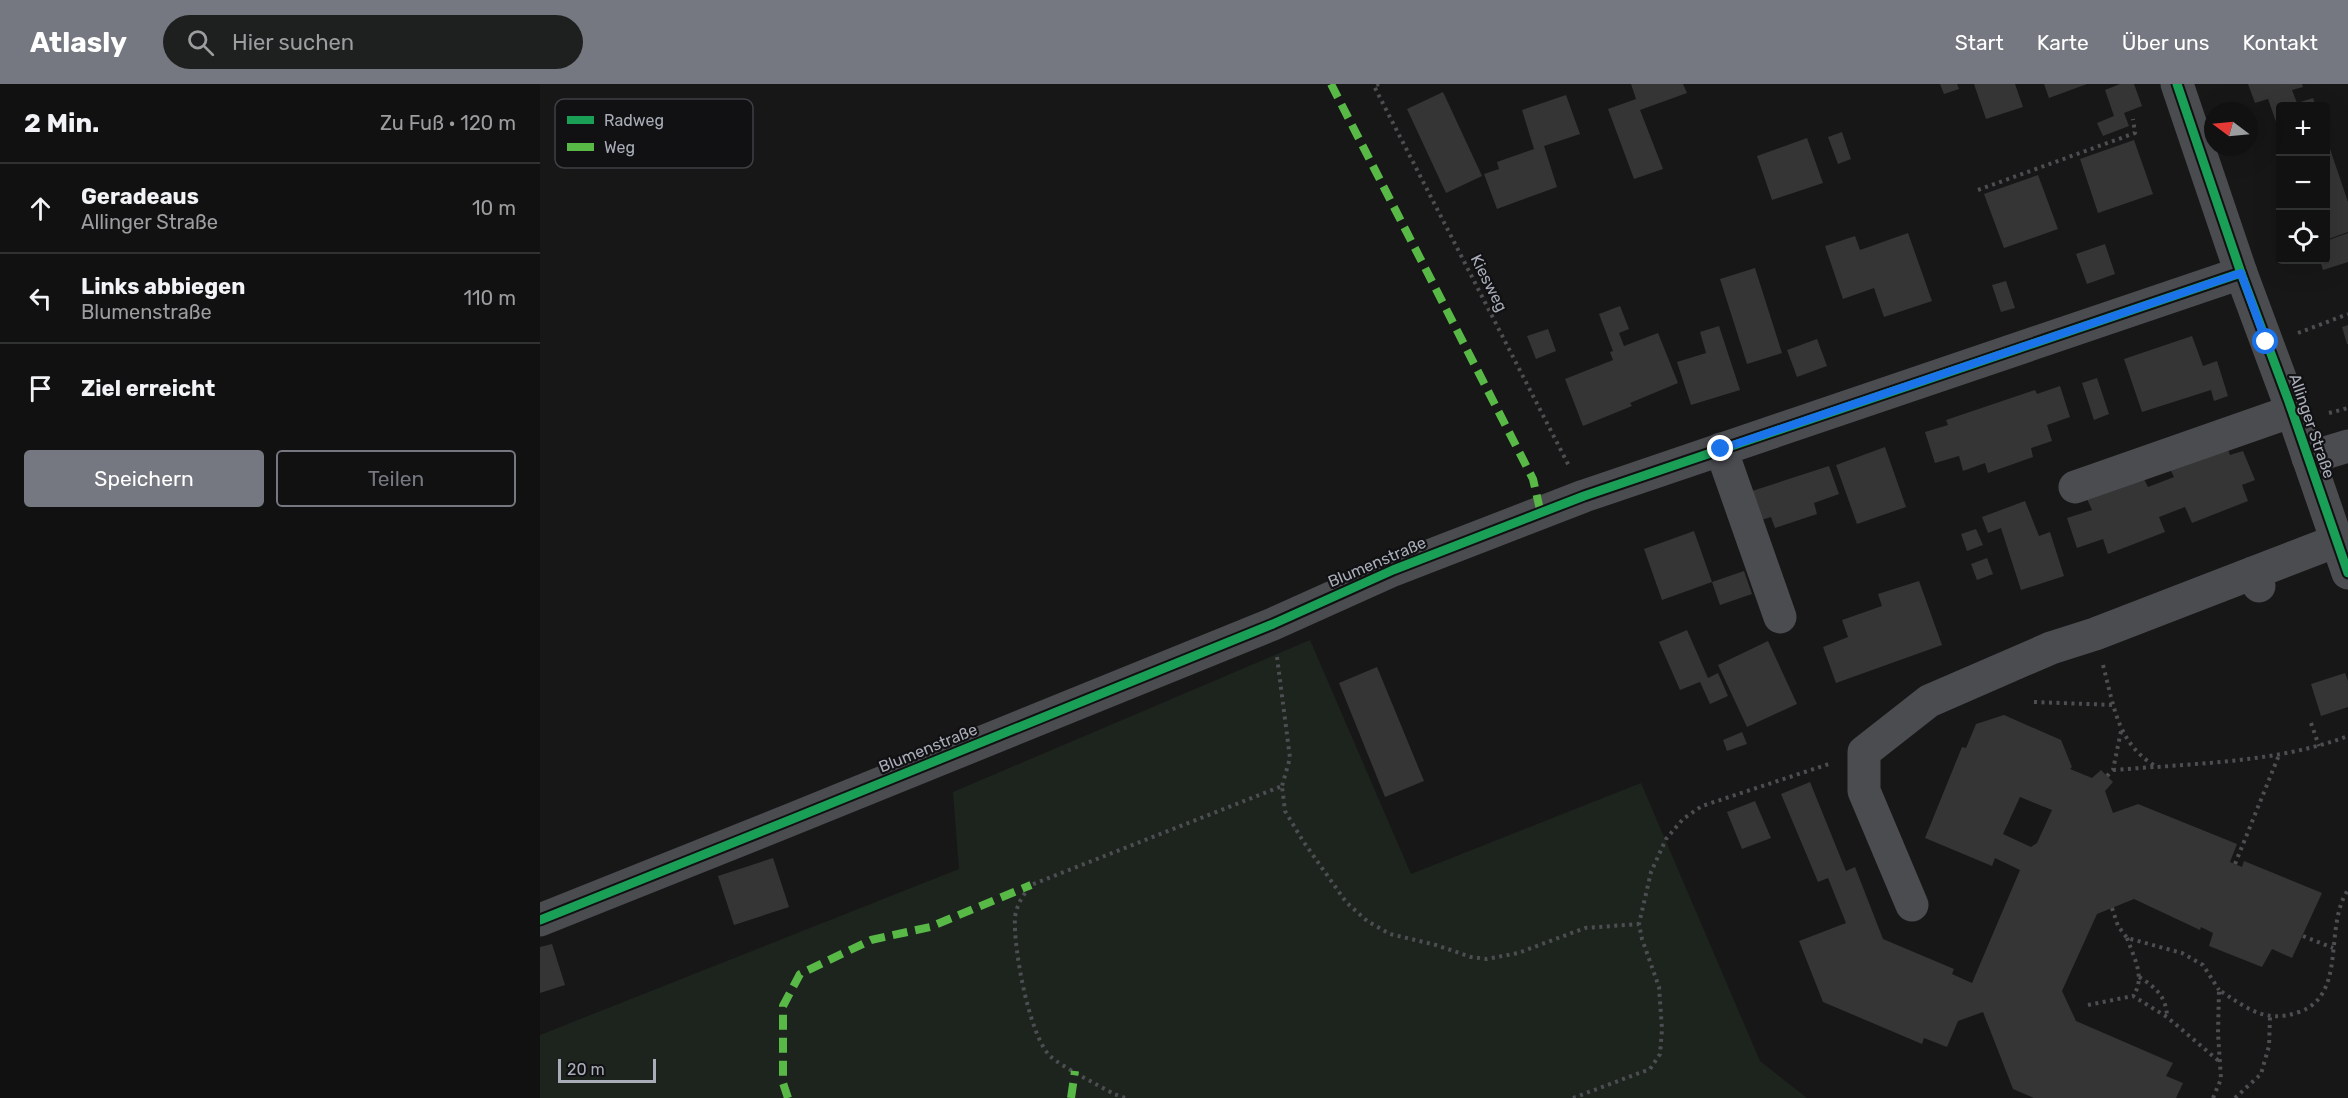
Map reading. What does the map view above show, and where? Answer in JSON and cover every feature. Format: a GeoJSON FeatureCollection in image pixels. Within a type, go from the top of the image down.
{"type":"FeatureCollection","features":[{"type":"Feature","properties":{"kind":"street","name":"Allinger Straße"},"geometry":{"type":"LineString","coordinates":[[2177,84],[2241,273],[2348,573]]}},
{"type":"Feature","properties":{"kind":"street","name":"Blumenstraße"},"geometry":{"type":"LineString","coordinates":[[540,920],[1273,624],[1393,570],[1584,496],[2241,273]]}},
{"type":"Feature","properties":{"kind":"street"},"geometry":{"type":"LineString","coordinates":[[2075,488],[2292,411]]}},
{"type":"Feature","properties":{"kind":"street"},"geometry":{"type":"LineString","coordinates":[[2308,458],[2348,446]]}},
{"type":"Feature","properties":{"kind":"street"},"geometry":{"type":"LineString","coordinates":[[1721,449],[1780,617]]}},
{"type":"Feature","properties":{"kind":"street"},"geometry":{"type":"LineString","coordinates":[[1912,905],[1864,790],[1864,752],[1929,701],[2051,648],[2256,579],[2336,541]]}},
{"type":"Feature","properties":{"kind":"path"},"geometry":{"type":"LineString","coordinates":[[1978,190],[2135,134],[2133,119]]}},
{"type":"Feature","properties":{"kind":"path"},"geometry":{"type":"LineString","coordinates":[[2297,334],[2348,314]]}},
{"type":"Feature","properties":{"kind":"path"},"geometry":{"type":"LineString","coordinates":[[2328,414],[2348,408]]}},
{"type":"Feature","properties":{"kind":"path"},"geometry":{"type":"LineString","coordinates":[[1273,624],[1290,758],[1282,786],[1285,811],[1346,902],[1367,921],[1390,934],[1436,945],[1471,957],[1487,959],[1518,953],[1585,928],[1639,924]]}},
{"type":"Feature","properties":{"kind":"path"},"geometry":{"type":"LineString","coordinates":[[2095,634],[2121,730],[2144,760],[2157,767]]}},
{"type":"Feature","properties":{"kind":"path"},"geometry":{"type":"LineString","coordinates":[[2034,702],[2114,705]]}},
{"type":"Feature","properties":{"kind":"path"},"geometry":{"type":"LineString","coordinates":[[2311,723],[2319,746]]}},
{"type":"Feature","properties":{"kind":"path"},"geometry":{"type":"LineString","coordinates":[[2107,776],[2113,770],[2121,730]]}},
{"type":"Feature","properties":{"kind":"path"},"geometry":{"type":"LineString","coordinates":[[2113,770],[2279,755],[2319,746],[2348,736]]}},
{"type":"Feature","properties":{"kind":"path"},"geometry":{"type":"LineString","coordinates":[[1573,1098],[1650,1069],[1660,1054],[1662,1029],[1659,987],[1639,924],[1651,872],[1665,839],[1683,819],[1702,806],[1864,752]]}},
{"type":"Feature","properties":{"kind":"path"},"geometry":{"type":"LineString","coordinates":[[2235,864],[2279,755]]}},
{"type":"Feature","properties":{"kind":"path"},"geometry":{"type":"LineString","coordinates":[[1125,1098],[1114,1094],[1050,1055],[1033,1024],[1015,944],[1015,916],[1020,898],[1031,885],[1282,786]]}},
{"type":"Feature","properties":{"kind":"path"},"geometry":{"type":"LineString","coordinates":[[2127,938],[2182,953],[2203,965],[2219,990],[2244,1006],[2270,1017],[2290,1015],[2305,1010],[2319,1001],[2328,986],[2338,915],[2348,890]]}},
{"type":"Feature","properties":{"kind":"path"},"geometry":{"type":"LineString","coordinates":[[2112,908],[2118,926],[2127,938],[2139,977],[2139,987],[2133,996]]}},
{"type":"Feature","properties":{"kind":"path"},"geometry":{"type":"LineString","coordinates":[[2302,936],[2333,948]]}},
{"type":"Feature","properties":{"kind":"path"},"geometry":{"type":"LineString","coordinates":[[2139,977],[2162,996],[2167,1017]]}},
{"type":"Feature","properties":{"kind":"path"},"geometry":{"type":"LineString","coordinates":[[2213,1098],[2221,1079],[2218,1033],[2219,990]]}},
{"type":"Feature","properties":{"kind":"path"},"geometry":{"type":"LineString","coordinates":[[2088,1005],[2133,996],[2167,1017],[2220,1062]]}},
{"type":"Feature","properties":{"kind":"path"},"geometry":{"type":"LineString","coordinates":[[2235,1098],[2260,1074],[2269,1046],[2270,1017]]}},
{"type":"Feature","properties":{"kind":"shaded area"},"geometry":{"type":"Polygon","coordinates":[[[1310,640],[1411,874],[1641,783],[1760,1061],[1807,1098],[540,1098],[540,1035],[959,869],[953,792],[1310,640]]]}},
{"type":"Feature","properties":{"kind":"building"},"geometry":{"type":"Polygon","coordinates":[[[1631,84],[1683,84],[1687,93],[1640,110],[1663,169],[1634,179],[1608,109],[1636,99],[1631,84]]]}},
{"type":"Feature","properties":{"kind":"building"},"geometry":{"type":"Polygon","coordinates":[[[1940,84],[1957,84],[1959,89],[1944,94],[1940,84]]]}},
{"type":"Feature","properties":{"kind":"building"},"geometry":{"type":"Polygon","coordinates":[[[1974,84],[2015,84],[2023,107],[1986,119],[1974,84]]]}},
{"type":"Feature","properties":{"kind":"building"},"geometry":{"type":"Polygon","coordinates":[[[2044,84],[2087,84],[2049,98],[2044,84]]]}},
{"type":"Feature","properties":{"kind":"building"},"geometry":{"type":"Polygon","coordinates":[[[2120,84],[2134,84],[2142,106],[2124,113],[2129,126],[2103,136],[2097,123],[2114,116],[2105,90],[2120,84]]]}},
{"type":"Feature","properties":{"kind":"building"},"geometry":{"type":"Polygon","coordinates":[[[2248,84],[2302,84],[2303,87],[2292,90],[2297,102],[2276,102],[2276,122],[2268,99],[2255,102],[2248,84]]]}},
{"type":"Feature","properties":{"kind":"building"},"geometry":{"type":"Polygon","coordinates":[[[1443,92],[1482,176],[1446,193],[1407,109],[1443,92]]]}},
{"type":"Feature","properties":{"kind":"building"},"geometry":{"type":"Polygon","coordinates":[[[1566,95],[1580,134],[1544,146],[1557,187],[1497,209],[1484,174],[1499,169],[1497,162],[1534,149],[1522,110],[1566,95]]]}},
{"type":"Feature","properties":{"kind":"building"},"geometry":{"type":"Polygon","coordinates":[[[2313,98],[2314,102],[2300,102],[2313,98]]]}},
{"type":"Feature","properties":{"kind":"building"},"geometry":{"type":"Polygon","coordinates":[[[1842,132],[1851,159],[1838,164],[1828,137],[1842,132]]]}},
{"type":"Feature","properties":{"kind":"building"},"geometry":{"type":"Polygon","coordinates":[[[1807,138],[1823,183],[1772,200],[1757,156],[1807,138]]]}},
{"type":"Feature","properties":{"kind":"building"},"geometry":{"type":"Polygon","coordinates":[[[2134,140],[2153,194],[2098,213],[2080,159],[2134,140]]]}},
{"type":"Feature","properties":{"kind":"building"},"geometry":{"type":"Polygon","coordinates":[[[2330,149],[2348,202],[2348,232],[2330,239],[2330,149]]]}},
{"type":"Feature","properties":{"kind":"building"},"geometry":{"type":"Polygon","coordinates":[[[2038,175],[2058,229],[2004,248],[1984,194],[2038,175]]]}},
{"type":"Feature","properties":{"kind":"building"},"geometry":{"type":"Polygon","coordinates":[[[1908,233],[1932,301],[1884,317],[1874,288],[1843,299],[1825,246],[1855,236],[1860,250],[1908,233]]]}},
{"type":"Feature","properties":{"kind":"building"},"geometry":{"type":"Polygon","coordinates":[[[2348,233],[2348,262],[2323,270],[2321,264],[2330,264],[2330,240],[2348,233]]]}},
{"type":"Feature","properties":{"kind":"building"},"geometry":{"type":"Polygon","coordinates":[[[2105,244],[2115,274],[2087,284],[2076,254],[2105,244]]]}},
{"type":"Feature","properties":{"kind":"building"},"geometry":{"type":"Polygon","coordinates":[[[1755,268],[1782,353],[1747,364],[1720,279],[1755,268]]]}},
{"type":"Feature","properties":{"kind":"building"},"geometry":{"type":"Polygon","coordinates":[[[2006,281],[2015,308],[2001,312],[1992,285],[2006,281]]]}},
{"type":"Feature","properties":{"kind":"building"},"geometry":{"type":"Polygon","coordinates":[[[1620,306],[1629,329],[1619,333],[1624,346],[1658,333],[1678,383],[1630,403],[1632,406],[1583,426],[1565,379],[1613,360],[1610,352],[1613,351],[1599,314],[1620,306]]]}},
{"type":"Feature","properties":{"kind":"building"},"geometry":{"type":"Polygon","coordinates":[[[2348,325],[2348,344],[2347,344],[2342,327],[2348,325]]]}},
{"type":"Feature","properties":{"kind":"building"},"geometry":{"type":"Polygon","coordinates":[[[1719,326],[1740,390],[1691,405],[1677,362],[1706,353],[1700,332],[1719,326]]]}},
{"type":"Feature","properties":{"kind":"building"},"geometry":{"type":"Polygon","coordinates":[[[1548,329],[1556,351],[1536,359],[1527,336],[1548,329]]]}},
{"type":"Feature","properties":{"kind":"building"},"geometry":{"type":"Polygon","coordinates":[[[2192,336],[2203,366],[2217,361],[2228,396],[2214,401],[2211,390],[2142,412],[2124,359],[2192,336]]]}},
{"type":"Feature","properties":{"kind":"building"},"geometry":{"type":"Polygon","coordinates":[[[1817,339],[1827,366],[1797,377],[1787,350],[1817,339]]]}},
{"type":"Feature","properties":{"kind":"building"},"geometry":{"type":"Polygon","coordinates":[[[2097,378],[2109,414],[2094,420],[2082,383],[2097,378]]]}},
{"type":"Feature","properties":{"kind":"building"},"geometry":{"type":"Polygon","coordinates":[[[2060,386],[2070,417],[2047,425],[2052,441],[2031,448],[2033,457],[1988,473],[1985,463],[1963,471],[1959,456],[1935,463],[1925,432],[1948,425],[1946,420],[2035,390],[2037,394],[2060,386]]]}},
{"type":"Feature","properties":{"kind":"building"},"geometry":{"type":"Polygon","coordinates":[[[1885,447],[1906,507],[1857,524],[1836,465],[1885,447]]]}},
{"type":"Feature","properties":{"kind":"building"},"geometry":{"type":"Polygon","coordinates":[[[2227,447],[2230,455],[2243,451],[2255,480],[2242,485],[2248,501],[2192,523],[2185,507],[2159,517],[2165,532],[2108,554],[2103,539],[2077,548],[2067,518],[2092,510],[2087,499],[2143,477],[2148,487],[2174,477],[2170,469],[2227,447]]]}},
{"type":"Feature","properties":{"kind":"building"},"geometry":{"type":"Polygon","coordinates":[[[1829,466],[1839,494],[1814,503],[1817,514],[1775,528],[1771,517],[1758,521],[1749,492],[1829,466]]]}},
{"type":"Feature","properties":{"kind":"building"},"geometry":{"type":"Polygon","coordinates":[[[2025,501],[2039,536],[2050,532],[2064,576],[2021,590],[2001,528],[1988,533],[1982,517],[2025,501]]]}},
{"type":"Feature","properties":{"kind":"building"},"geometry":{"type":"Polygon","coordinates":[[[1976,529],[1983,545],[1967,551],[1961,534],[1976,529]]]}},
{"type":"Feature","properties":{"kind":"building"},"geometry":{"type":"Polygon","coordinates":[[[1694,531],[1712,582],[1662,600],[1644,549],[1694,531]]]}},
{"type":"Feature","properties":{"kind":"building"},"geometry":{"type":"Polygon","coordinates":[[[1987,558],[1993,574],[1977,580],[1971,564],[1987,558]]]}},
{"type":"Feature","properties":{"kind":"building"},"geometry":{"type":"Polygon","coordinates":[[[1744,571],[1752,594],[1720,605],[1712,582],[1744,571]]]}},
{"type":"Feature","properties":{"kind":"building"},"geometry":{"type":"Polygon","coordinates":[[[1919,581],[1942,645],[1836,683],[1823,647],[1848,637],[1842,620],[1882,606],[1878,594],[1919,581]]]}},
{"type":"Feature","properties":{"kind":"building"},"geometry":{"type":"Polygon","coordinates":[[[1687,630],[1708,678],[1718,673],[1728,696],[1710,704],[1700,682],[1680,690],[1659,642],[1687,630]]]}},
{"type":"Feature","properties":{"kind":"building"},"geometry":{"type":"Polygon","coordinates":[[[1768,641],[1797,704],[1747,727],[1718,665],[1768,641]]]}},
{"type":"Feature","properties":{"kind":"building"},"geometry":{"type":"Polygon","coordinates":[[[1377,667],[1424,781],[1385,797],[1339,683],[1377,667]]]}},
{"type":"Feature","properties":{"kind":"building"},"geometry":{"type":"Polygon","coordinates":[[[2345,673],[2348,681],[2348,707],[2321,716],[2311,684],[2345,673]]]}},
{"type":"Feature","properties":{"kind":"building"},"geometry":{"type":"Polygon","coordinates":[[[2004,715],[2061,740],[2072,767],[2070,769],[2092,778],[2101,770],[2113,782],[2105,791],[2113,813],[2138,804],[2237,844],[2230,862],[2242,867],[2244,861],[2322,893],[2292,958],[2272,949],[2262,967],[2209,946],[2213,933],[2201,927],[2200,930],[2134,899],[2097,914],[2062,991],[2076,1021],[2173,1063],[2166,1076],[2183,1083],[2176,1098],[2034,1098],[2013,1089],[1983,1012],[1958,1021],[1947,1047],[1924,1038],[1922,1044],[1823,1002],[1799,941],[1846,923],[1828,878],[1818,882],[1781,794],[1810,782],[1846,871],[1855,867],[1883,939],[1954,969],[1952,974],[1972,983],[2020,870],[1995,858],[1992,866],[1925,838],[1962,747],[1966,748],[1976,724],[2004,715]],[[2020,797],[2003,834],[2031,847],[2037,843],[2052,810],[2020,797]]]}},
{"type":"Feature","properties":{"kind":"building"},"geometry":{"type":"Polygon","coordinates":[[[1742,732],[1747,744],[1727,751],[1723,740],[1742,732]]]}},
{"type":"Feature","properties":{"kind":"building"},"geometry":{"type":"Polygon","coordinates":[[[1755,801],[1771,838],[1742,849],[1727,812],[1755,801]]]}},
{"type":"Feature","properties":{"kind":"building"},"geometry":{"type":"Polygon","coordinates":[[[773,858],[789,907],[734,925],[718,876],[773,858]]]}},
{"type":"Feature","properties":{"kind":"building"},"geometry":{"type":"Polygon","coordinates":[[[552,944],[565,985],[540,993],[540,947],[552,944]]]}},
{"type":"Feature","properties":{"kind":"marked path"},"geometry":{"type":"LineString","coordinates":[[1331,84],[1533,479],[1541,514]]}},
{"type":"Feature","properties":{"kind":"marked path"},"geometry":{"type":"LineString","coordinates":[[788,1098],[783,1083],[783,1006],[800,974],[871,940],[930,927],[1031,885]]}},
{"type":"Feature","properties":{"kind":"marked path"},"geometry":{"type":"LineString","coordinates":[[1071,1098],[1075,1071]]}},
{"type":"Feature","properties":{"kind":"cycle path"},"geometry":{"type":"LineString","coordinates":[[2177,84],[2241,273],[2289,402],[2348,573]]}},
{"type":"Feature","properties":{"kind":"cycle path"},"geometry":{"type":"LineString","coordinates":[[540,920],[1273,624],[1393,570],[1584,496],[2241,273]]}},
{"type":"Feature","properties":{"kind":"route"},"geometry":{"type":"LineString","coordinates":[[1721,449],[2241,273],[2266,342]]}}]}
